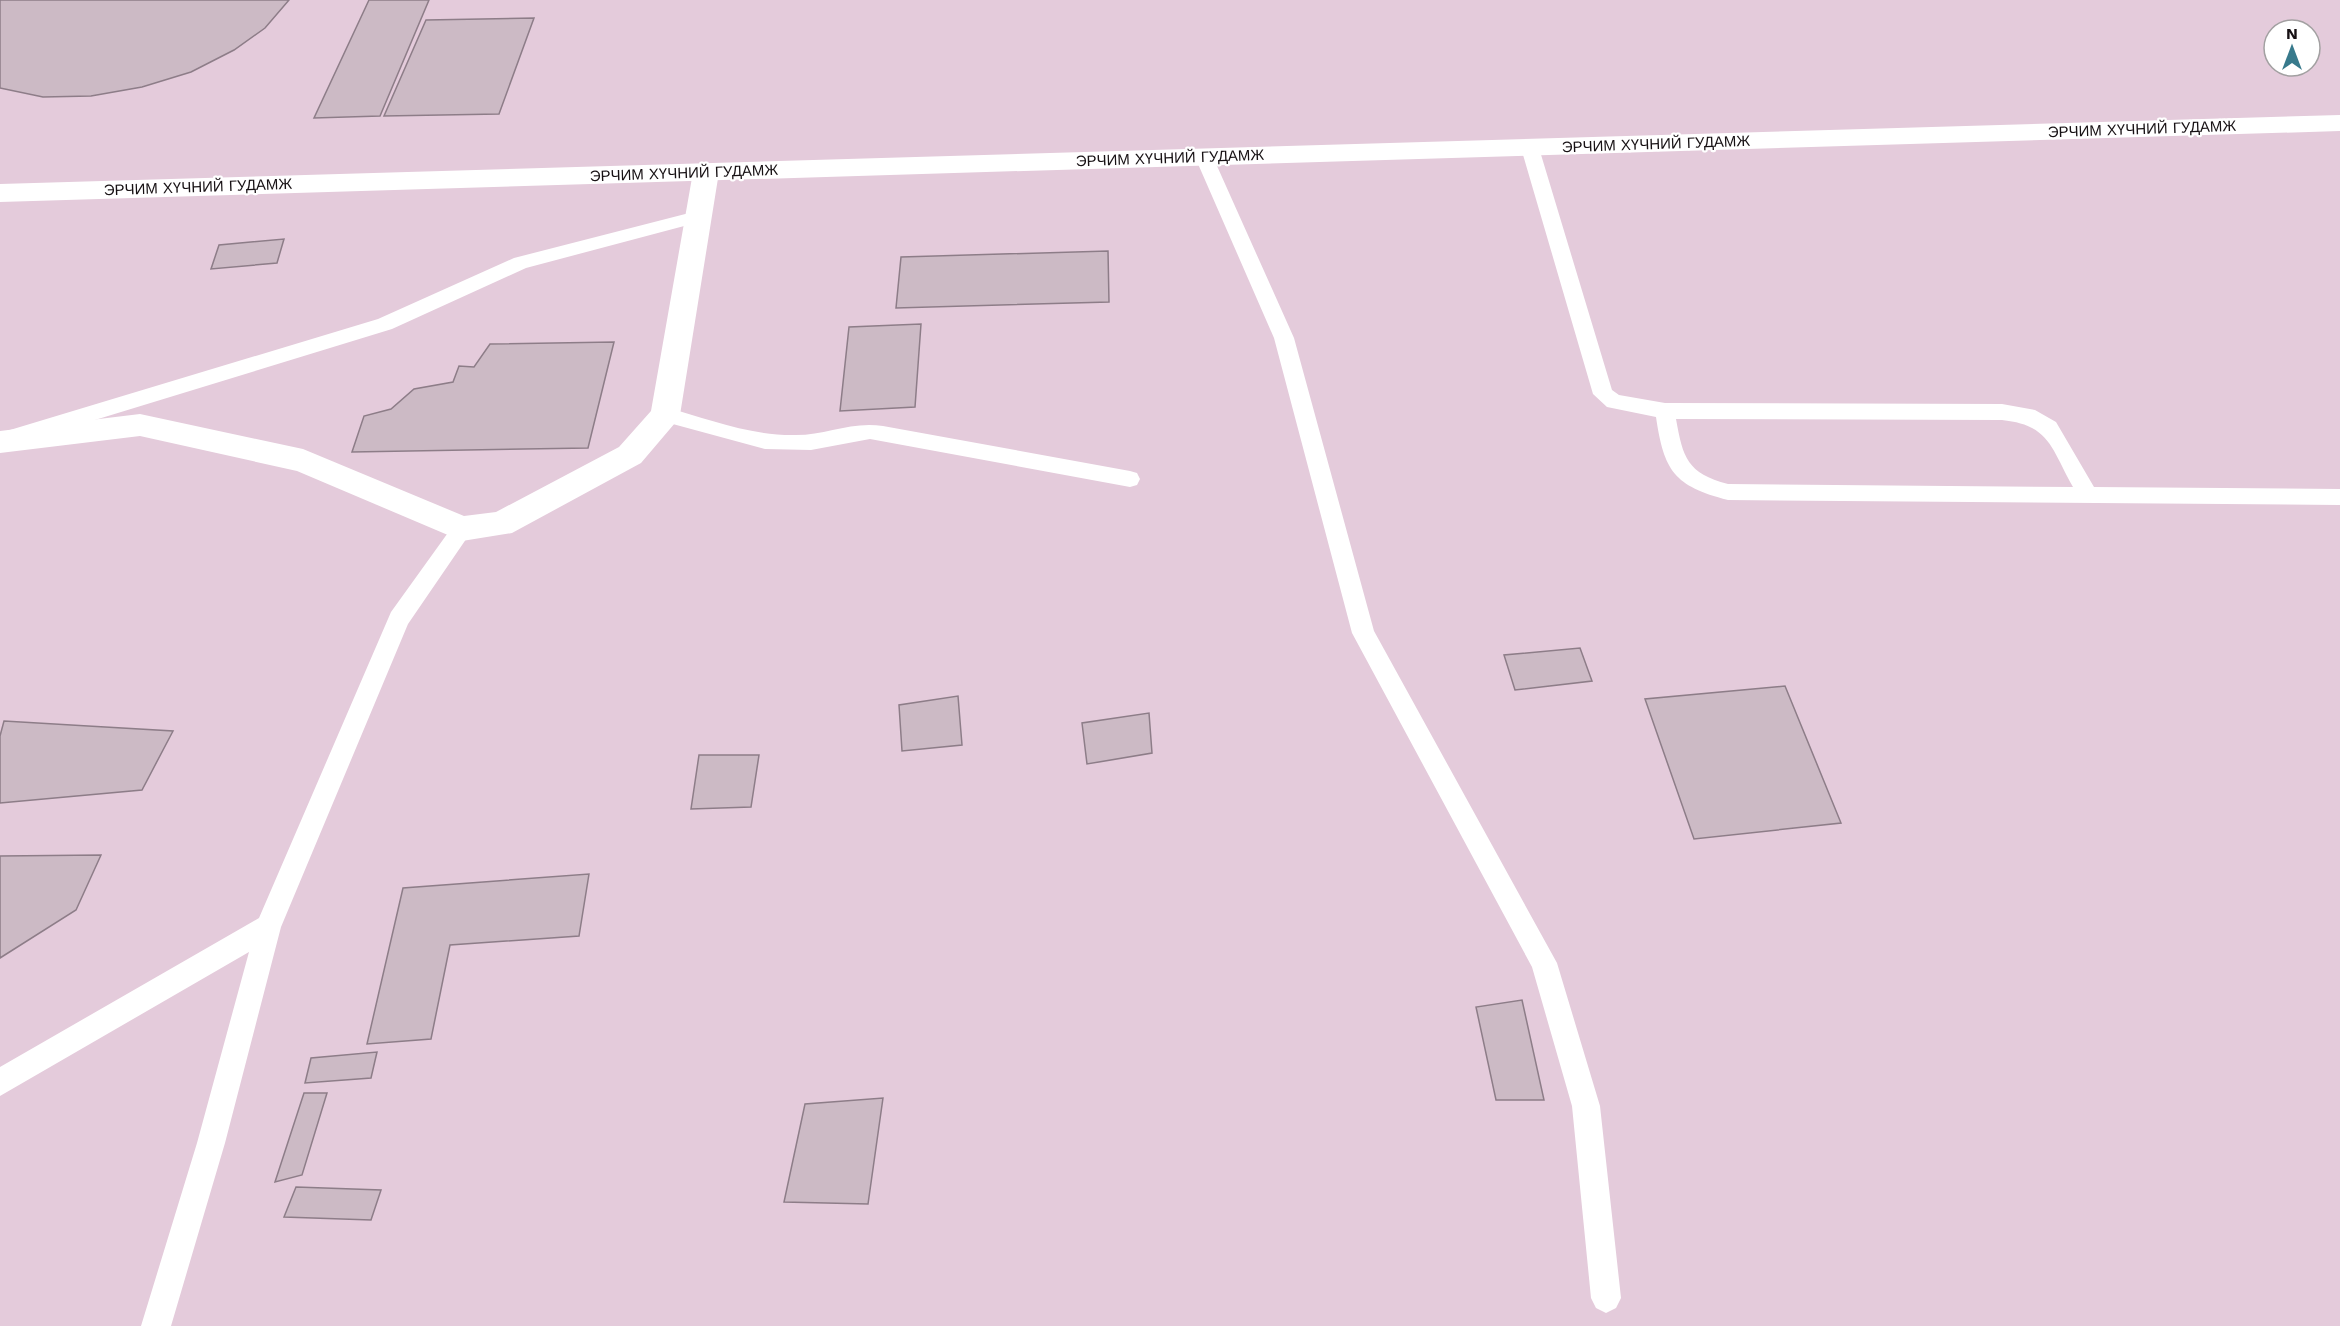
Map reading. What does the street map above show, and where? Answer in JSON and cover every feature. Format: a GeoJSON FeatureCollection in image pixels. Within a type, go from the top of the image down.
{"type":"FeatureCollection","features":[{"type":"Feature","properties":{"kind":"main road","name":"ЭРЧИМ ХҮЧНИЙ ГУДАМЖ"},"geometry":{"type":"LineString","coordinates":[[0,193],[2340,123]]}},
{"type":"Feature","properties":{"kind":"main road"},"geometry":{"type":"LineString","coordinates":[[0,442],[140,425],[303,461],[462,529],[501,524],[630,455],[665,415],[696,217],[706,172]]}},
{"type":"Feature","properties":{"kind":"lane"},"geometry":{"type":"LineString","coordinates":[[1530,148],[1603,394],[1614,402],[1665,411],[2002,412],[2028,415],[2049,427],[2088,495]]}},
{"type":"Feature","properties":{"kind":"lane"},"geometry":{"type":"LineString","coordinates":[[1204,157],[1284,338],[1363,633],[1544,963],[1586,1106],[1606,1298]]}},
{"type":"Feature","properties":{"kind":"lane"},"geometry":{"type":"LineString","coordinates":[[0,442],[385,324],[520,263],[696,217]]}},
{"type":"Feature","properties":{"kind":"lane"},"geometry":{"type":"LineString","coordinates":[[1665,411],[1673,459],[1683,473],[1702,486],[1719,490],[2340,497]]}},
{"type":"Feature","properties":{"kind":"lane"},"geometry":{"type":"LineString","coordinates":[[665,415],[770,441],[798,443],[862,430],[879,431],[897,438],[1130,479]]}},
{"type":"Feature","properties":{"kind":"lane"},"geometry":{"type":"LineString","coordinates":[[156,1326],[211,1143],[268,927],[399,618],[462,529]]}},
{"type":"Feature","properties":{"kind":"lane"},"geometry":{"type":"LineString","coordinates":[[0,1083],[23,1066],[268,927]]}},
{"type":"Feature","properties":{"kind":"shaded area"},"geometry":{"type":"Polygon","coordinates":[[[0,0],[2340,0],[2340,1326],[0,1326],[0,0]]]}},
{"type":"Feature","properties":{"kind":"building"},"geometry":{"type":"Polygon","coordinates":[[[0,0],[289,0],[265,28],[234,50],[191,72],[142,87],[91,96],[43,97],[0,88],[0,0]]]}},
{"type":"Feature","properties":{"kind":"building"},"geometry":{"type":"Polygon","coordinates":[[[369,0],[429,0],[380,116],[314,118],[369,0]]]}},
{"type":"Feature","properties":{"kind":"building"},"geometry":{"type":"Polygon","coordinates":[[[534,18],[499,114],[384,116],[426,20],[534,18]]]}},
{"type":"Feature","properties":{"kind":"building"},"geometry":{"type":"Polygon","coordinates":[[[284,239],[277,263],[211,269],[219,245],[284,239]]]}},
{"type":"Feature","properties":{"kind":"building"},"geometry":{"type":"Polygon","coordinates":[[[1108,251],[1109,302],[896,308],[901,257],[1108,251]]]}},
{"type":"Feature","properties":{"kind":"building"},"geometry":{"type":"Polygon","coordinates":[[[921,324],[915,407],[840,411],[849,327],[921,324]]]}},
{"type":"Feature","properties":{"kind":"building"},"geometry":{"type":"Polygon","coordinates":[[[614,342],[588,448],[352,452],[364,416],[391,409],[414,389],[453,382],[459,366],[474,367],[490,344],[614,342]]]}},
{"type":"Feature","properties":{"kind":"building"},"geometry":{"type":"Polygon","coordinates":[[[1580,648],[1592,681],[1515,690],[1504,655],[1580,648]]]}},
{"type":"Feature","properties":{"kind":"building"},"geometry":{"type":"Polygon","coordinates":[[[1785,686],[1841,823],[1694,839],[1645,699],[1785,686]]]}},
{"type":"Feature","properties":{"kind":"building"},"geometry":{"type":"Polygon","coordinates":[[[958,696],[962,745],[902,751],[899,705],[958,696]]]}},
{"type":"Feature","properties":{"kind":"building"},"geometry":{"type":"Polygon","coordinates":[[[1149,713],[1152,753],[1087,764],[1082,723],[1149,713]]]}},
{"type":"Feature","properties":{"kind":"building"},"geometry":{"type":"Polygon","coordinates":[[[4,721],[173,731],[142,790],[0,803],[0,736],[4,721]]]}},
{"type":"Feature","properties":{"kind":"building"},"geometry":{"type":"Polygon","coordinates":[[[699,755],[759,755],[751,807],[691,809],[699,755]]]}},
{"type":"Feature","properties":{"kind":"building"},"geometry":{"type":"Polygon","coordinates":[[[101,855],[76,910],[0,958],[0,856],[101,855]]]}},
{"type":"Feature","properties":{"kind":"building"},"geometry":{"type":"Polygon","coordinates":[[[589,874],[579,936],[450,945],[431,1039],[367,1044],[403,888],[589,874]]]}},
{"type":"Feature","properties":{"kind":"building"},"geometry":{"type":"Polygon","coordinates":[[[1522,1000],[1544,1100],[1496,1100],[1476,1007],[1522,1000]]]}},
{"type":"Feature","properties":{"kind":"building"},"geometry":{"type":"Polygon","coordinates":[[[377,1052],[371,1078],[305,1083],[311,1058],[377,1052]]]}},
{"type":"Feature","properties":{"kind":"building"},"geometry":{"type":"Polygon","coordinates":[[[304,1093],[327,1093],[302,1175],[275,1182],[304,1093]]]}},
{"type":"Feature","properties":{"kind":"building"},"geometry":{"type":"Polygon","coordinates":[[[883,1098],[868,1204],[784,1202],[805,1104],[883,1098]]]}},
{"type":"Feature","properties":{"kind":"building"},"geometry":{"type":"Polygon","coordinates":[[[296,1187],[381,1190],[371,1220],[284,1217],[296,1187]]]}}]}
